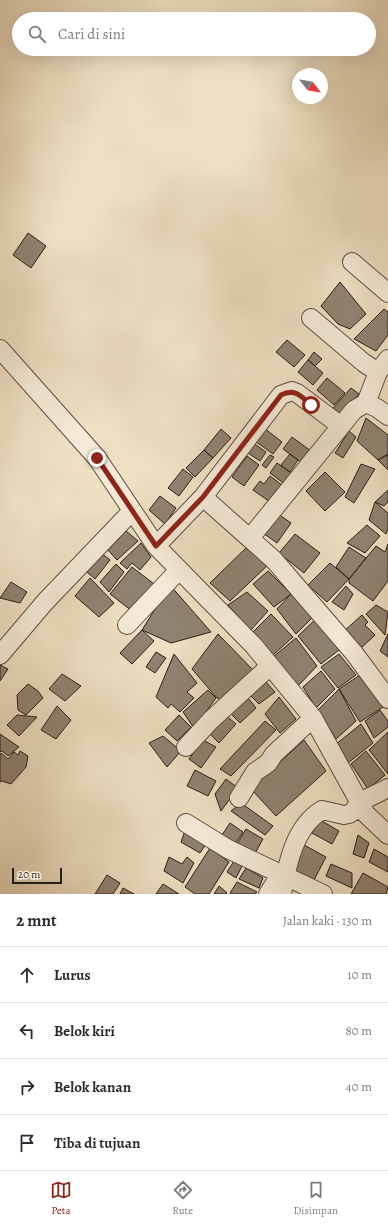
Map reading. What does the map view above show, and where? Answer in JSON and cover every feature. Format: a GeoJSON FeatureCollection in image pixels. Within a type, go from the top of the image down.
{"type":"FeatureCollection","features":[{"type":"Feature","properties":{"kind":"street"},"geometry":{"type":"LineString","coordinates":[[352,262],[388,293]]}},
{"type":"Feature","properties":{"kind":"street"},"geometry":{"type":"LineString","coordinates":[[250,538],[354,410],[366,403],[383,366],[311,318]]}},
{"type":"Feature","properties":{"kind":"street"},"geometry":{"type":"LineString","coordinates":[[0,349],[97,458],[156,546],[254,646],[313,718],[349,782],[358,803],[366,814],[388,834]]}},
{"type":"Feature","properties":{"kind":"street"},"geometry":{"type":"LineString","coordinates":[[156,546],[203,497],[281,395],[292,391],[297,393],[342,426]]}},
{"type":"Feature","properties":{"kind":"street"},"geometry":{"type":"LineString","coordinates":[[366,403],[377,408],[388,416]]}},
{"type":"Feature","properties":{"kind":"street"},"geometry":{"type":"LineString","coordinates":[[203,497],[274,560],[313,604],[386,692]]}},
{"type":"Feature","properties":{"kind":"street"},"geometry":{"type":"LineString","coordinates":[[0,655],[45,602],[132,511]]}},
{"type":"Feature","properties":{"kind":"street"},"geometry":{"type":"LineString","coordinates":[[127,625],[179,570]]}},
{"type":"Feature","properties":{"kind":"street"},"geometry":{"type":"LineString","coordinates":[[186,747],[211,720],[270,666]]}},
{"type":"Feature","properties":{"kind":"street"},"geometry":{"type":"LineString","coordinates":[[239,798],[255,772],[268,763],[274,754],[313,718]]}},
{"type":"Feature","properties":{"kind":"street"},"geometry":{"type":"LineString","coordinates":[[268,894],[283,882],[287,866],[290,864],[291,854],[296,841],[315,814],[322,810],[327,810],[344,816],[354,811],[358,803],[388,788]]}},
{"type":"Feature","properties":{"kind":"street"},"geometry":{"type":"LineString","coordinates":[[186,822],[283,882],[323,894]]}},
{"type":"Feature","properties":{"kind":"building"},"geometry":{"type":"Polygon","coordinates":[[[28,233],[46,246],[31,268],[13,255],[28,233]]]}},
{"type":"Feature","properties":{"kind":"building"},"geometry":{"type":"Polygon","coordinates":[[[340,282],[366,314],[350,329],[338,324],[321,306],[340,282]]]}},
{"type":"Feature","properties":{"kind":"building"},"geometry":{"type":"Polygon","coordinates":[[[384,309],[388,312],[388,335],[376,351],[354,339],[384,309]]]}},
{"type":"Feature","properties":{"kind":"building"},"geometry":{"type":"Polygon","coordinates":[[[287,340],[305,355],[294,367],[276,352],[287,340]]]}},
{"type":"Feature","properties":{"kind":"building"},"geometry":{"type":"Polygon","coordinates":[[[314,352],[322,359],[315,366],[308,360],[314,352]]]}},
{"type":"Feature","properties":{"kind":"building"},"geometry":{"type":"Polygon","coordinates":[[[308,360],[323,373],[313,385],[298,372],[308,360]]]}},
{"type":"Feature","properties":{"kind":"building"},"geometry":{"type":"Polygon","coordinates":[[[327,378],[345,393],[334,405],[317,390],[327,378]]]}},
{"type":"Feature","properties":{"kind":"building"},"geometry":{"type":"Polygon","coordinates":[[[351,388],[359,394],[341,415],[333,408],[351,388]]]}},
{"type":"Feature","properties":{"kind":"building"},"geometry":{"type":"Polygon","coordinates":[[[366,418],[388,435],[388,454],[378,460],[357,441],[366,418]]]}},
{"type":"Feature","properties":{"kind":"building"},"geometry":{"type":"Polygon","coordinates":[[[264,428],[282,442],[273,454],[255,441],[264,428]]]}},
{"type":"Feature","properties":{"kind":"building"},"geometry":{"type":"Polygon","coordinates":[[[221,429],[231,438],[213,458],[204,450],[221,429]]]}},
{"type":"Feature","properties":{"kind":"building"},"geometry":{"type":"Polygon","coordinates":[[[349,431],[356,437],[343,458],[335,453],[349,431]]]}},
{"type":"Feature","properties":{"kind":"building"},"geometry":{"type":"Polygon","coordinates":[[[292,437],[315,454],[306,466],[283,449],[292,437]]]}},
{"type":"Feature","properties":{"kind":"building"},"geometry":{"type":"Polygon","coordinates":[[[252,442],[266,452],[260,461],[245,451],[252,442]]]}},
{"type":"Feature","properties":{"kind":"building"},"geometry":{"type":"Polygon","coordinates":[[[204,450],[213,458],[195,477],[186,468],[204,450]]]}},
{"type":"Feature","properties":{"kind":"building"},"geometry":{"type":"Polygon","coordinates":[[[290,454],[298,460],[290,472],[281,465],[290,454]]]}},
{"type":"Feature","properties":{"kind":"building"},"geometry":{"type":"Polygon","coordinates":[[[270,455],[274,457],[266,468],[262,465],[270,455]]]}},
{"type":"Feature","properties":{"kind":"building"},"geometry":{"type":"Polygon","coordinates":[[[388,455],[388,470],[378,460],[388,455]]]}},
{"type":"Feature","properties":{"kind":"building"},"geometry":{"type":"Polygon","coordinates":[[[247,456],[259,465],[244,486],[232,477],[247,456]]]}},
{"type":"Feature","properties":{"kind":"building"},"geometry":{"type":"Polygon","coordinates":[[[277,463],[294,475],[286,485],[270,473],[277,463]]]}},
{"type":"Feature","properties":{"kind":"building"},"geometry":{"type":"Polygon","coordinates":[[[361,464],[375,469],[354,503],[345,497],[361,464]]]}},
{"type":"Feature","properties":{"kind":"building"},"geometry":{"type":"Polygon","coordinates":[[[183,469],[193,477],[179,496],[168,488],[183,469]]]}},
{"type":"Feature","properties":{"kind":"building"},"geometry":{"type":"Polygon","coordinates":[[[325,472],[345,492],[325,511],[306,491],[325,472]]]}},
{"type":"Feature","properties":{"kind":"building"},"geometry":{"type":"Polygon","coordinates":[[[270,476],[282,485],[270,502],[253,490],[260,481],[264,484],[270,476]]]}},
{"type":"Feature","properties":{"kind":"building"},"geometry":{"type":"Polygon","coordinates":[[[388,490],[388,502],[384,506],[375,502],[388,490]]]}},
{"type":"Feature","properties":{"kind":"building"},"geometry":{"type":"Polygon","coordinates":[[[160,496],[176,508],[165,524],[149,510],[160,496]]]}},
{"type":"Feature","properties":{"kind":"building"},"geometry":{"type":"Polygon","coordinates":[[[375,502],[388,513],[388,529],[386,534],[369,520],[375,502]]]}},
{"type":"Feature","properties":{"kind":"building"},"geometry":{"type":"Polygon","coordinates":[[[277,513],[291,523],[277,543],[263,533],[277,513]]]}},
{"type":"Feature","properties":{"kind":"building"},"geometry":{"type":"Polygon","coordinates":[[[367,525],[380,536],[365,553],[347,543],[367,525]]]}},
{"type":"Feature","properties":{"kind":"building"},"geometry":{"type":"Polygon","coordinates":[[[126,531],[138,541],[117,560],[108,550],[126,531]]]}},
{"type":"Feature","properties":{"kind":"building"},"geometry":{"type":"Polygon","coordinates":[[[295,534],[320,553],[304,573],[279,553],[295,534]]]}},
{"type":"Feature","properties":{"kind":"building"},"geometry":{"type":"Polygon","coordinates":[[[141,543],[151,557],[140,570],[132,563],[127,569],[120,563],[141,543]]]}},
{"type":"Feature","properties":{"kind":"building"},"geometry":{"type":"Polygon","coordinates":[[[388,544],[388,581],[373,601],[349,583],[349,579],[376,546],[385,552],[388,544]]]}},
{"type":"Feature","properties":{"kind":"building"},"geometry":{"type":"Polygon","coordinates":[[[248,546],[269,564],[230,601],[210,583],[248,546]]]}},
{"type":"Feature","properties":{"kind":"building"},"geometry":{"type":"Polygon","coordinates":[[[349,547],[366,558],[349,579],[336,567],[349,547]]]}},
{"type":"Feature","properties":{"kind":"building"},"geometry":{"type":"Polygon","coordinates":[[[100,552],[110,560],[95,579],[86,571],[100,552]]]}},
{"type":"Feature","properties":{"kind":"building"},"geometry":{"type":"Polygon","coordinates":[[[330,563],[349,579],[327,602],[308,585],[330,563]]]}},
{"type":"Feature","properties":{"kind":"building"},"geometry":{"type":"Polygon","coordinates":[[[116,564],[124,572],[109,592],[100,582],[116,564]]]}},
{"type":"Feature","properties":{"kind":"building"},"geometry":{"type":"Polygon","coordinates":[[[132,567],[158,587],[136,614],[110,594],[132,567]]]}},
{"type":"Feature","properties":{"kind":"building"},"geometry":{"type":"Polygon","coordinates":[[[268,571],[291,594],[274,607],[253,584],[268,571]]]}},
{"type":"Feature","properties":{"kind":"building"},"geometry":{"type":"Polygon","coordinates":[[[90,578],[114,603],[99,617],[75,596],[90,578]]]}},
{"type":"Feature","properties":{"kind":"building"},"geometry":{"type":"Polygon","coordinates":[[[11,582],[27,592],[20,603],[0,598],[11,582]]]}},
{"type":"Feature","properties":{"kind":"building"},"geometry":{"type":"Polygon","coordinates":[[[170,585],[211,632],[171,643],[142,630],[170,585]]]}},
{"type":"Feature","properties":{"kind":"building"},"geometry":{"type":"Polygon","coordinates":[[[346,586],[353,594],[344,610],[332,602],[346,586]]]}},
{"type":"Feature","properties":{"kind":"building"},"geometry":{"type":"Polygon","coordinates":[[[247,592],[268,611],[250,631],[228,605],[247,592]]]}},
{"type":"Feature","properties":{"kind":"building"},"geometry":{"type":"Polygon","coordinates":[[[291,594],[313,617],[296,634],[277,609],[291,594]]]}},
{"type":"Feature","properties":{"kind":"building"},"geometry":{"type":"Polygon","coordinates":[[[376,605],[388,612],[385,635],[366,614],[376,605]]]}},
{"type":"Feature","properties":{"kind":"building"},"geometry":{"type":"Polygon","coordinates":[[[271,614],[293,637],[273,655],[251,634],[271,614]]]}},
{"type":"Feature","properties":{"kind":"building"},"geometry":{"type":"Polygon","coordinates":[[[362,615],[368,622],[365,625],[375,635],[359,650],[343,632],[362,615]]]}},
{"type":"Feature","properties":{"kind":"building"},"geometry":{"type":"Polygon","coordinates":[[[318,617],[339,650],[321,664],[298,636],[318,617]]]}},
{"type":"Feature","properties":{"kind":"building"},"geometry":{"type":"Polygon","coordinates":[[[142,630],[154,641],[132,664],[120,653],[142,630]]]}},
{"type":"Feature","properties":{"kind":"building"},"geometry":{"type":"Polygon","coordinates":[[[218,634],[255,672],[227,703],[217,698],[192,669],[218,634]]]}},
{"type":"Feature","properties":{"kind":"building"},"geometry":{"type":"Polygon","coordinates":[[[388,634],[388,657],[380,651],[388,634]]]}},
{"type":"Feature","properties":{"kind":"building"},"geometry":{"type":"Polygon","coordinates":[[[296,638],[317,666],[296,688],[273,657],[296,638]]]}},
{"type":"Feature","properties":{"kind":"building"},"geometry":{"type":"Polygon","coordinates":[[[156,652],[166,658],[155,673],[146,667],[156,652]]]}},
{"type":"Feature","properties":{"kind":"building"},"geometry":{"type":"Polygon","coordinates":[[[174,654],[197,683],[187,692],[194,698],[180,712],[171,704],[168,708],[156,697],[174,654]]]}},
{"type":"Feature","properties":{"kind":"building"},"geometry":{"type":"Polygon","coordinates":[[[339,654],[356,675],[338,688],[321,667],[339,654]]]}},
{"type":"Feature","properties":{"kind":"building"},"geometry":{"type":"Polygon","coordinates":[[[0,665],[8,669],[0,681],[0,665]]]}},
{"type":"Feature","properties":{"kind":"building"},"geometry":{"type":"Polygon","coordinates":[[[321,671],[335,689],[316,708],[303,687],[321,671]]]}},
{"type":"Feature","properties":{"kind":"building"},"geometry":{"type":"Polygon","coordinates":[[[363,673],[386,705],[360,722],[339,689],[363,673]]]}},
{"type":"Feature","properties":{"kind":"building"},"geometry":{"type":"Polygon","coordinates":[[[62,674],[81,686],[65,701],[49,689],[62,674]]]}},
{"type":"Feature","properties":{"kind":"building"},"geometry":{"type":"Polygon","coordinates":[[[265,681],[275,692],[259,704],[250,695],[265,681]]]}},
{"type":"Feature","properties":{"kind":"building"},"geometry":{"type":"Polygon","coordinates":[[[28,684],[38,691],[43,698],[26,715],[18,710],[17,695],[28,684]]]}},
{"type":"Feature","properties":{"kind":"building"},"geometry":{"type":"Polygon","coordinates":[[[339,689],[356,721],[336,739],[318,710],[339,689]]]}},
{"type":"Feature","properties":{"kind":"building"},"geometry":{"type":"Polygon","coordinates":[[[208,690],[216,698],[194,728],[183,712],[208,690]]]}},
{"type":"Feature","properties":{"kind":"building"},"geometry":{"type":"Polygon","coordinates":[[[279,697],[296,719],[280,733],[265,714],[279,697]]]}},
{"type":"Feature","properties":{"kind":"building"},"geometry":{"type":"Polygon","coordinates":[[[248,698],[256,708],[240,723],[229,712],[248,698]]]}},
{"type":"Feature","properties":{"kind":"building"},"geometry":{"type":"Polygon","coordinates":[[[57,706],[71,720],[56,739],[41,730],[57,706]]]}},
{"type":"Feature","properties":{"kind":"building"},"geometry":{"type":"Polygon","coordinates":[[[380,710],[388,721],[388,727],[374,738],[365,721],[380,710]]]}},
{"type":"Feature","properties":{"kind":"building"},"geometry":{"type":"Polygon","coordinates":[[[224,714],[236,724],[219,743],[209,733],[224,714]]]}},
{"type":"Feature","properties":{"kind":"building"},"geometry":{"type":"Polygon","coordinates":[[[17,715],[37,717],[19,736],[7,725],[17,715]]]}},
{"type":"Feature","properties":{"kind":"building"},"geometry":{"type":"Polygon","coordinates":[[[179,715],[191,727],[177,741],[165,730],[179,715]]]}},
{"type":"Feature","properties":{"kind":"building"},"geometry":{"type":"Polygon","coordinates":[[[265,721],[276,730],[231,776],[220,769],[265,721]]]}},
{"type":"Feature","properties":{"kind":"building"},"geometry":{"type":"Polygon","coordinates":[[[361,724],[373,743],[348,763],[335,745],[361,724]]]}},
{"type":"Feature","properties":{"kind":"building"},"geometry":{"type":"Polygon","coordinates":[[[388,732],[388,774],[369,750],[388,732]]]}},
{"type":"Feature","properties":{"kind":"building"},"geometry":{"type":"Polygon","coordinates":[[[0,734],[19,747],[8,756],[2,751],[0,752],[0,734]]]}},
{"type":"Feature","properties":{"kind":"building"},"geometry":{"type":"Polygon","coordinates":[[[163,736],[181,751],[167,767],[149,743],[163,736]]]}},
{"type":"Feature","properties":{"kind":"building"},"geometry":{"type":"Polygon","coordinates":[[[203,740],[216,747],[201,768],[189,759],[203,740]]]}},
{"type":"Feature","properties":{"kind":"building"},"geometry":{"type":"Polygon","coordinates":[[[304,740],[326,771],[276,816],[251,789],[304,740]]]}},
{"type":"Feature","properties":{"kind":"building"},"geometry":{"type":"Polygon","coordinates":[[[20,751],[28,756],[26,767],[11,784],[2,781],[0,782],[1,753],[8,759],[14,752],[18,755],[20,751]]]}},
{"type":"Feature","properties":{"kind":"building"},"geometry":{"type":"Polygon","coordinates":[[[366,751],[385,775],[368,789],[351,764],[366,751]]]}},
{"type":"Feature","properties":{"kind":"building"},"geometry":{"type":"Polygon","coordinates":[[[195,770],[216,781],[208,796],[187,786],[195,770]]]}},
{"type":"Feature","properties":{"kind":"building"},"geometry":{"type":"Polygon","coordinates":[[[226,779],[238,788],[221,811],[215,794],[226,779]]]}},
{"type":"Feature","properties":{"kind":"building"},"geometry":{"type":"Polygon","coordinates":[[[241,803],[273,826],[265,835],[231,811],[241,803]]]}},
{"type":"Feature","properties":{"kind":"building"},"geometry":{"type":"Polygon","coordinates":[[[320,820],[339,831],[332,844],[312,833],[320,820]]]}},
{"type":"Feature","properties":{"kind":"building"},"geometry":{"type":"Polygon","coordinates":[[[230,823],[243,832],[233,847],[220,838],[230,823]]]}},
{"type":"Feature","properties":{"kind":"building"},"geometry":{"type":"Polygon","coordinates":[[[246,829],[263,839],[254,855],[237,844],[246,829]]]}},
{"type":"Feature","properties":{"kind":"building"},"geometry":{"type":"Polygon","coordinates":[[[185,831],[206,844],[200,853],[181,842],[185,831]]]}},
{"type":"Feature","properties":{"kind":"building"},"geometry":{"type":"Polygon","coordinates":[[[358,835],[369,843],[364,858],[353,854],[358,835]]]}},
{"type":"Feature","properties":{"kind":"building"},"geometry":{"type":"Polygon","coordinates":[[[304,845],[326,857],[314,880],[291,868],[304,845]]]}},
{"type":"Feature","properties":{"kind":"building"},"geometry":{"type":"Polygon","coordinates":[[[210,848],[229,862],[209,894],[195,894],[185,887],[210,848]]]}},
{"type":"Feature","properties":{"kind":"building"},"geometry":{"type":"Polygon","coordinates":[[[374,849],[388,857],[388,872],[369,862],[374,849]]]}},
{"type":"Feature","properties":{"kind":"building"},"geometry":{"type":"Polygon","coordinates":[[[169,857],[182,864],[187,857],[194,863],[183,883],[164,871],[169,857]]]}},
{"type":"Feature","properties":{"kind":"building"},"geometry":{"type":"Polygon","coordinates":[[[234,861],[242,866],[236,878],[227,872],[234,861]]]}},
{"type":"Feature","properties":{"kind":"building"},"geometry":{"type":"Polygon","coordinates":[[[331,864],[352,873],[352,888],[326,876],[331,864]]]}},
{"type":"Feature","properties":{"kind":"building"},"geometry":{"type":"Polygon","coordinates":[[[246,868],[263,878],[259,888],[239,879],[246,868]]]}},
{"type":"Feature","properties":{"kind":"building"},"geometry":{"type":"Polygon","coordinates":[[[363,873],[388,887],[386,894],[351,894],[363,873]]]}},
{"type":"Feature","properties":{"kind":"building"},"geometry":{"type":"Polygon","coordinates":[[[107,875],[120,883],[113,894],[95,894],[107,875]]]}},
{"type":"Feature","properties":{"kind":"building"},"geometry":{"type":"Polygon","coordinates":[[[237,882],[257,892],[255,894],[230,893],[237,882]]]}},
{"type":"Feature","properties":{"kind":"building"},"geometry":{"type":"Polygon","coordinates":[[[163,884],[179,894],[156,894],[163,884]]]}},
{"type":"Feature","properties":{"kind":"building"},"geometry":{"type":"Polygon","coordinates":[[[219,886],[227,893],[226,894],[214,894],[219,886]]]}},
{"type":"Feature","properties":{"kind":"building"},"geometry":{"type":"Polygon","coordinates":[[[123,888],[134,894],[120,894],[123,888]]]}},
{"type":"Feature","properties":{"kind":"route"},"geometry":{"type":"LineString","coordinates":[[97,458],[156,546],[203,497],[281,395],[292,391],[297,393],[311,405]]}}]}
